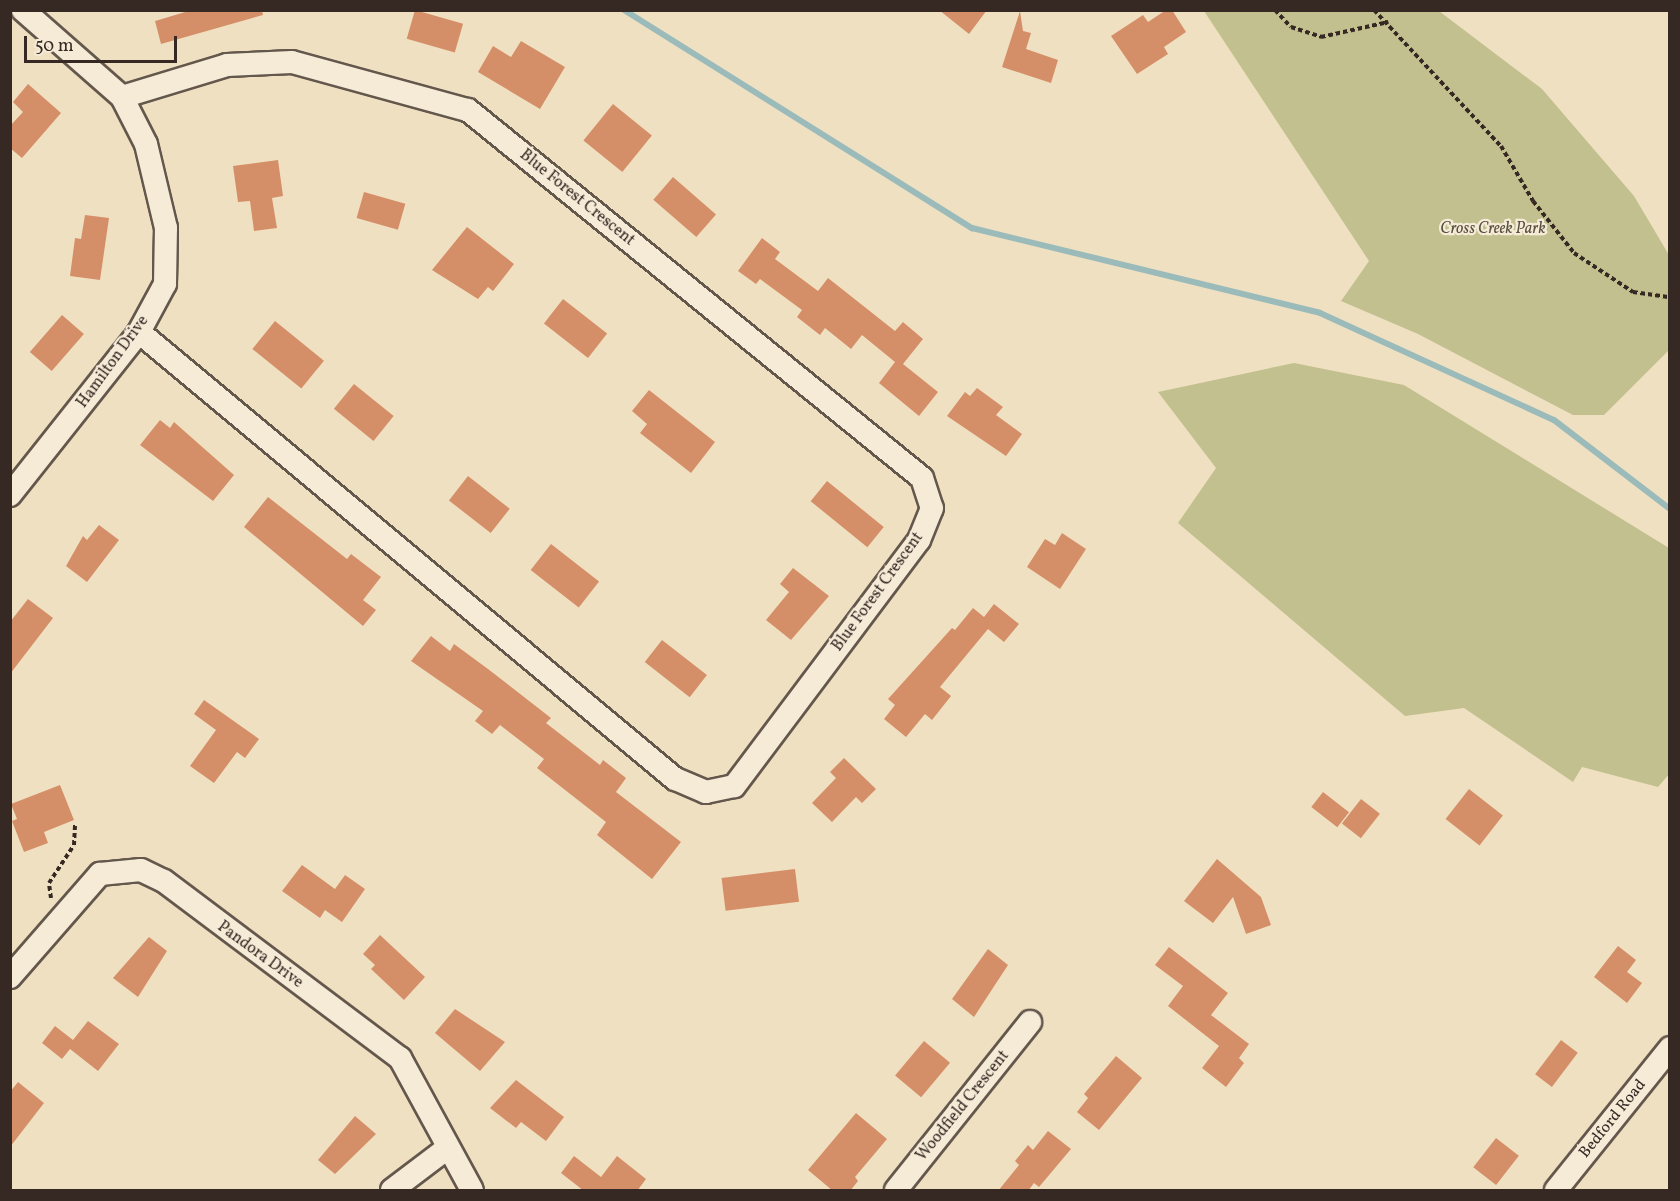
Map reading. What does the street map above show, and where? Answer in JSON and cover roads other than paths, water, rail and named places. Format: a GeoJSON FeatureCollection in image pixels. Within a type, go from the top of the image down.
{"type":"FeatureCollection","features":[{"type":"Feature","properties":{"kind":"street","name":"Hamilton Drive"},"geometry":{"type":"LineString","coordinates":[[10,495],[139,332],[165,284],[166,228],[146,144],[122,97],[23,10]]}},
{"type":"Feature","properties":{"kind":"street","name":"Blue Forest Crescent"},"geometry":{"type":"LineString","coordinates":[[122,97],[227,65],[292,62],[468,110],[922,478],[932,508],[919,540],[734,786],[706,792],[675,779],[139,332]]}},
{"type":"Feature","properties":{"kind":"street","name":"Pandora Drive"},"geometry":{"type":"LineString","coordinates":[[10,977],[62,913],[100,874],[141,870],[164,881],[400,1058],[446,1149],[472,1191]]}},
{"type":"Feature","properties":{"kind":"street","name":"Woodfield Crescent"},"geometry":{"type":"LineString","coordinates":[[896,1191],[1030,1022]]}},
{"type":"Feature","properties":{"kind":"street","name":"Bedford Road"},"geometry":{"type":"LineString","coordinates":[[1556,1191],[1670,1048]]}},
{"type":"Feature","properties":{"kind":"street"},"geometry":{"type":"LineString","coordinates":[[392,1191],[446,1149]]}},
{"type":"Feature","properties":{"kind":"waterway"},"geometry":{"type":"LineString","coordinates":[[624,10],[972,228],[1320,313],[1554,420],[1670,509]]}},
{"type":"Feature","properties":{"kind":"park label","name":"Cross Creek Park"},"geometry":{"type":"Point","coordinates":[1493,229]}}]}
